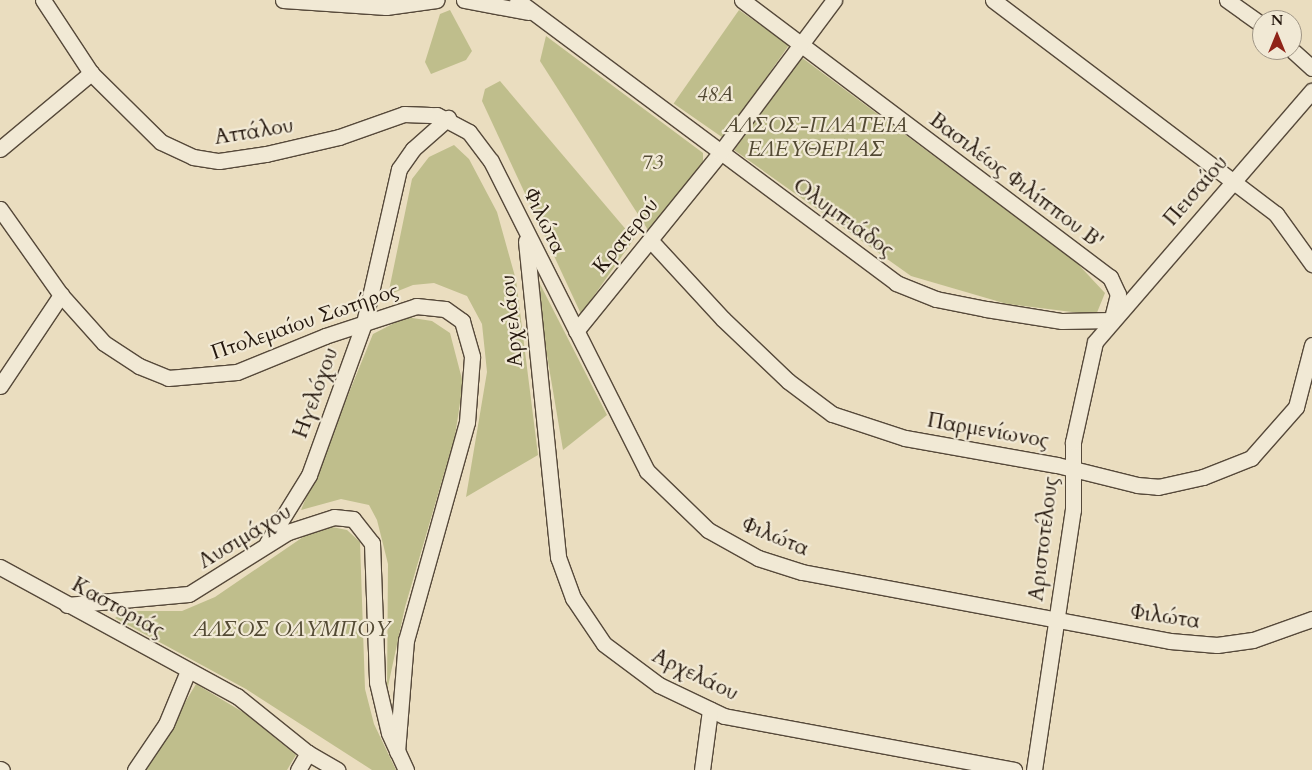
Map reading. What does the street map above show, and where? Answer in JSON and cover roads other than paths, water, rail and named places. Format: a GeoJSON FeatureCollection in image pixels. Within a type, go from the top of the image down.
{"type":"FeatureCollection","features":[{"type":"Feature","properties":{"kind":"street","name":"Αττάλου"},"geometry":{"type":"LineString","coordinates":[[43,0],[91,74],[161,142],[208,161],[243,159],[339,137],[393,116],[429,114],[448,118]]}},
{"type":"Feature","properties":{"kind":"street"},"geometry":{"type":"LineString","coordinates":[[282,0],[386,7],[437,0]]}},
{"type":"Feature","properties":{"kind":"street"},"geometry":{"type":"LineString","coordinates":[[464,0],[534,14]]}},
{"type":"Feature","properties":{"kind":"street","name":"Ολυμπιάδος"},"geometry":{"type":"LineString","coordinates":[[517,0],[720,153],[908,289],[957,304],[1053,320],[1112,320]]}},
{"type":"Feature","properties":{"kind":"street","name":"Βασιλέως Φιλίππου Β'"},"geometry":{"type":"LineString","coordinates":[[742,0],[1110,277],[1118,294],[1112,320]]}},
{"type":"Feature","properties":{"kind":"street","name":"Κρατερού"},"geometry":{"type":"LineString","coordinates":[[576,331],[651,241],[720,153],[834,0]]}},
{"type":"Feature","properties":{"kind":"street"},"geometry":{"type":"LineString","coordinates":[[993,0],[1234,180],[1276,214],[1312,264]]}},
{"type":"Feature","properties":{"kind":"street"},"geometry":{"type":"LineString","coordinates":[[1227,0],[1252,18]]}},
{"type":"Feature","properties":{"kind":"street"},"geometry":{"type":"LineString","coordinates":[[1302,59],[1312,68]]}},
{"type":"Feature","properties":{"kind":"street"},"geometry":{"type":"LineString","coordinates":[[0,149],[91,74]]}},
{"type":"Feature","properties":{"kind":"street","name":"Πεισαίου"},"geometry":{"type":"LineString","coordinates":[[1112,320],[1312,91]]}},
{"type":"Feature","properties":{"kind":"street","name":"Φιλώτα"},"geometry":{"type":"LineString","coordinates":[[448,118],[469,132],[486,152],[526,235],[647,471],[678,505],[718,536],[758,558],[802,572],[1170,642],[1217,645],[1253,640],[1312,619]]}},
{"type":"Feature","properties":{"kind":"street","name":"Ηγελόχου"},"geometry":{"type":"LineString","coordinates":[[266,545],[309,475],[364,323],[399,169],[413,149],[448,118]]}},
{"type":"Feature","properties":{"kind":"street","name":"Πτολεμαίου Σωτήρος"},"geometry":{"type":"LineString","coordinates":[[0,209],[61,295],[104,343],[139,366],[168,378],[237,372],[364,323],[416,306],[445,309],[462,321],[472,357],[462,447],[406,640],[397,752]]}},
{"type":"Feature","properties":{"kind":"street","name":"Αρχελάου"},"geometry":{"type":"LineString","coordinates":[[526,235],[562,574],[580,611],[604,644],[645,676],[710,710],[749,723],[816,730],[1014,770]]}},
{"type":"Feature","properties":{"kind":"street","name":"Παρμενίωνος"},"geometry":{"type":"LineString","coordinates":[[651,241],[723,319],[788,381],[832,414],[905,438],[1158,486],[1244,463],[1291,417],[1304,387],[1312,345]]}},
{"type":"Feature","properties":{"kind":"street"},"geometry":{"type":"LineString","coordinates":[[0,386],[61,295]]}},
{"type":"Feature","properties":{"kind":"street","name":"Αριστοτέλους"},"geometry":{"type":"LineString","coordinates":[[1034,770],[1073,510],[1073,442],[1088,366],[1095,342],[1112,320]]}},
{"type":"Feature","properties":{"kind":"street","name":"Λυσιμάχου"},"geometry":{"type":"LineString","coordinates":[[67,604],[189,594],[266,545],[306,524],[334,517],[353,519],[369,536],[377,682],[397,752]]}},
{"type":"Feature","properties":{"kind":"street","name":"Καστοριάς"},"geometry":{"type":"LineString","coordinates":[[0,567],[257,710],[308,753],[338,770]]}},
{"type":"Feature","properties":{"kind":"street"},"geometry":{"type":"LineString","coordinates":[[135,770],[166,724],[188,671]]}},
{"type":"Feature","properties":{"kind":"street"},"geometry":{"type":"LineString","coordinates":[[702,770],[710,710]]}},
{"type":"Feature","properties":{"kind":"street"},"geometry":{"type":"LineString","coordinates":[[397,752],[406,770]]}},
{"type":"Feature","properties":{"kind":"street"},"geometry":{"type":"LineString","coordinates":[[298,770],[308,753]]}},
{"type":"Feature","properties":{"kind":"park label","name":"48Α"},"geometry":{"type":"Point","coordinates":[715,95]}},
{"type":"Feature","properties":{"kind":"park label","name":"ΑΛΣΟΣ-ΠΛΑΤΕΙΑ ΕΛΕΥΘΕΡΙΑΣ"},"geometry":{"type":"Point","coordinates":[816,138]}},
{"type":"Feature","properties":{"kind":"park label","name":"73"},"geometry":{"type":"Point","coordinates":[652,163]}},
{"type":"Feature","properties":{"kind":"park label","name":"ΑΛΣΟΣ ΟΛΥΜΠΟΥ"},"geometry":{"type":"Point","coordinates":[291,630]}}]}
